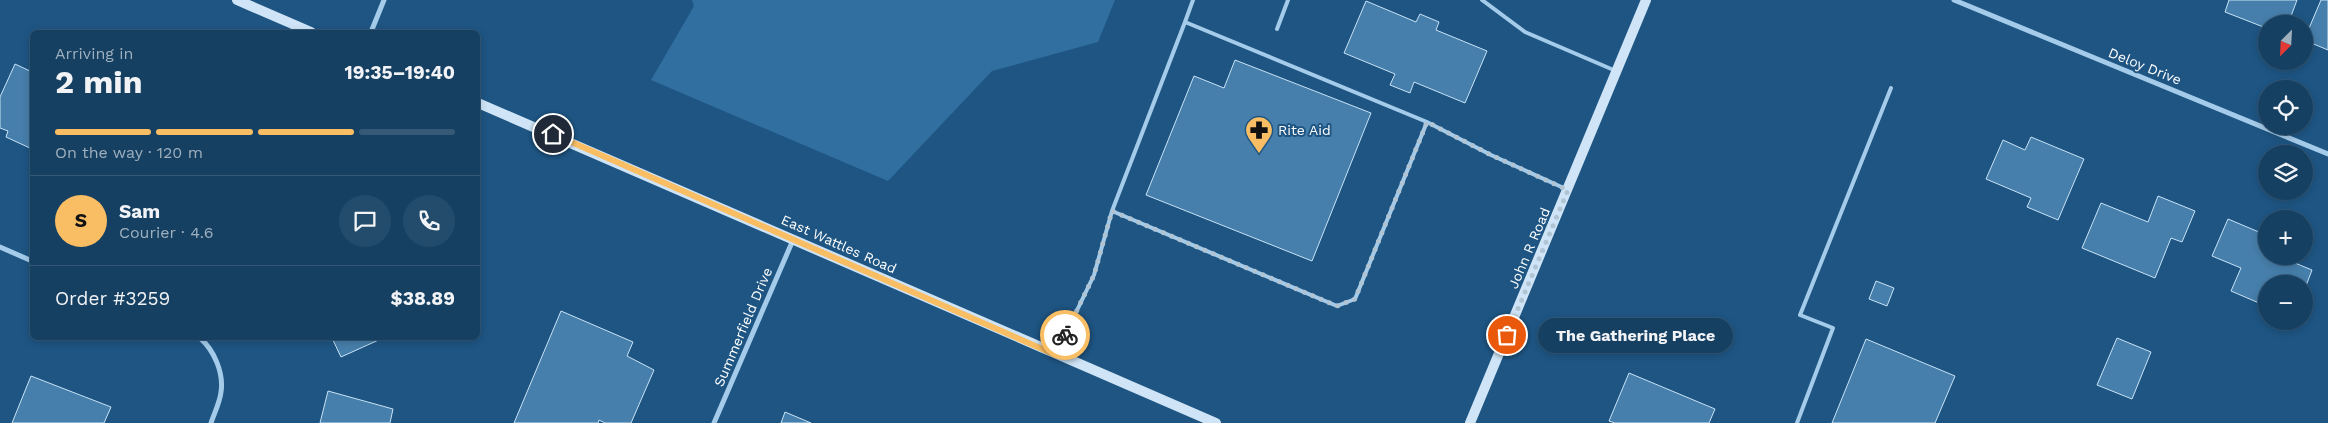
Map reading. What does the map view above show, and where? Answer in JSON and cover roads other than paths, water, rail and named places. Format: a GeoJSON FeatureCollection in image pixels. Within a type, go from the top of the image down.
{"type":"FeatureCollection","features":[{"type":"Feature","properties":{"kind":"main road"},"geometry":{"type":"LineString","coordinates":[[238,0],[306,30]]}},
{"type":"Feature","properties":{"kind":"main road","name":"John R Road"},"geometry":{"type":"LineString","coordinates":[[1470,423],[1618,72],[1646,0]]}},
{"type":"Feature","properties":{"kind":"main road","name":"East Wattles Road"},"geometry":{"type":"LineString","coordinates":[[480,104],[743,216],[793,240],[1216,423]]}},
{"type":"Feature","properties":{"kind":"street"},"geometry":{"type":"LineString","coordinates":[[372,30],[384,0]]}},
{"type":"Feature","properties":{"kind":"street","name":"Deloy Drive"},"geometry":{"type":"LineString","coordinates":[[1954,0],[2328,154]]}},
{"type":"Feature","properties":{"kind":"street","name":"Summerfield Drive"},"geometry":{"type":"LineString","coordinates":[[714,423],[793,240]]}},
{"type":"Feature","properties":{"kind":"street"},"geometry":{"type":"LineString","coordinates":[[0,247],[30,260]]}},
{"type":"Feature","properties":{"kind":"street"},"geometry":{"type":"LineString","coordinates":[[202,340],[214,354],[222,392],[211,423]]}},
{"type":"Feature","properties":{"kind":"lane"},"geometry":{"type":"LineString","coordinates":[[1056,355],[1094,275],[1112,211],[1194,0]]}},
{"type":"Feature","properties":{"kind":"lane"},"geometry":{"type":"LineString","coordinates":[[1277,29],[1288,0]]}},
{"type":"Feature","properties":{"kind":"lane"},"geometry":{"type":"LineString","coordinates":[[1482,0],[1525,32],[1618,72]]}},
{"type":"Feature","properties":{"kind":"lane"},"geometry":{"type":"LineString","coordinates":[[1185,22],[1427,122],[1491,155],[1568,190]]}},
{"type":"Feature","properties":{"kind":"lane"},"geometry":{"type":"LineString","coordinates":[[1797,423],[1833,328],[1800,315],[1891,88]]}},
{"type":"Feature","properties":{"kind":"lane"},"geometry":{"type":"LineString","coordinates":[[1112,211],[1337,306],[1355,299],[1427,122]]}},
{"type":"Feature","properties":{"kind":"place","name":"Rite Aid"},"geometry":{"type":"Point","coordinates":[1259,154]}},
{"type":"Feature","properties":{"kind":"place","name":"The Gathering Place"},"geometry":{"type":"Point","coordinates":[1507,335]}}]}
